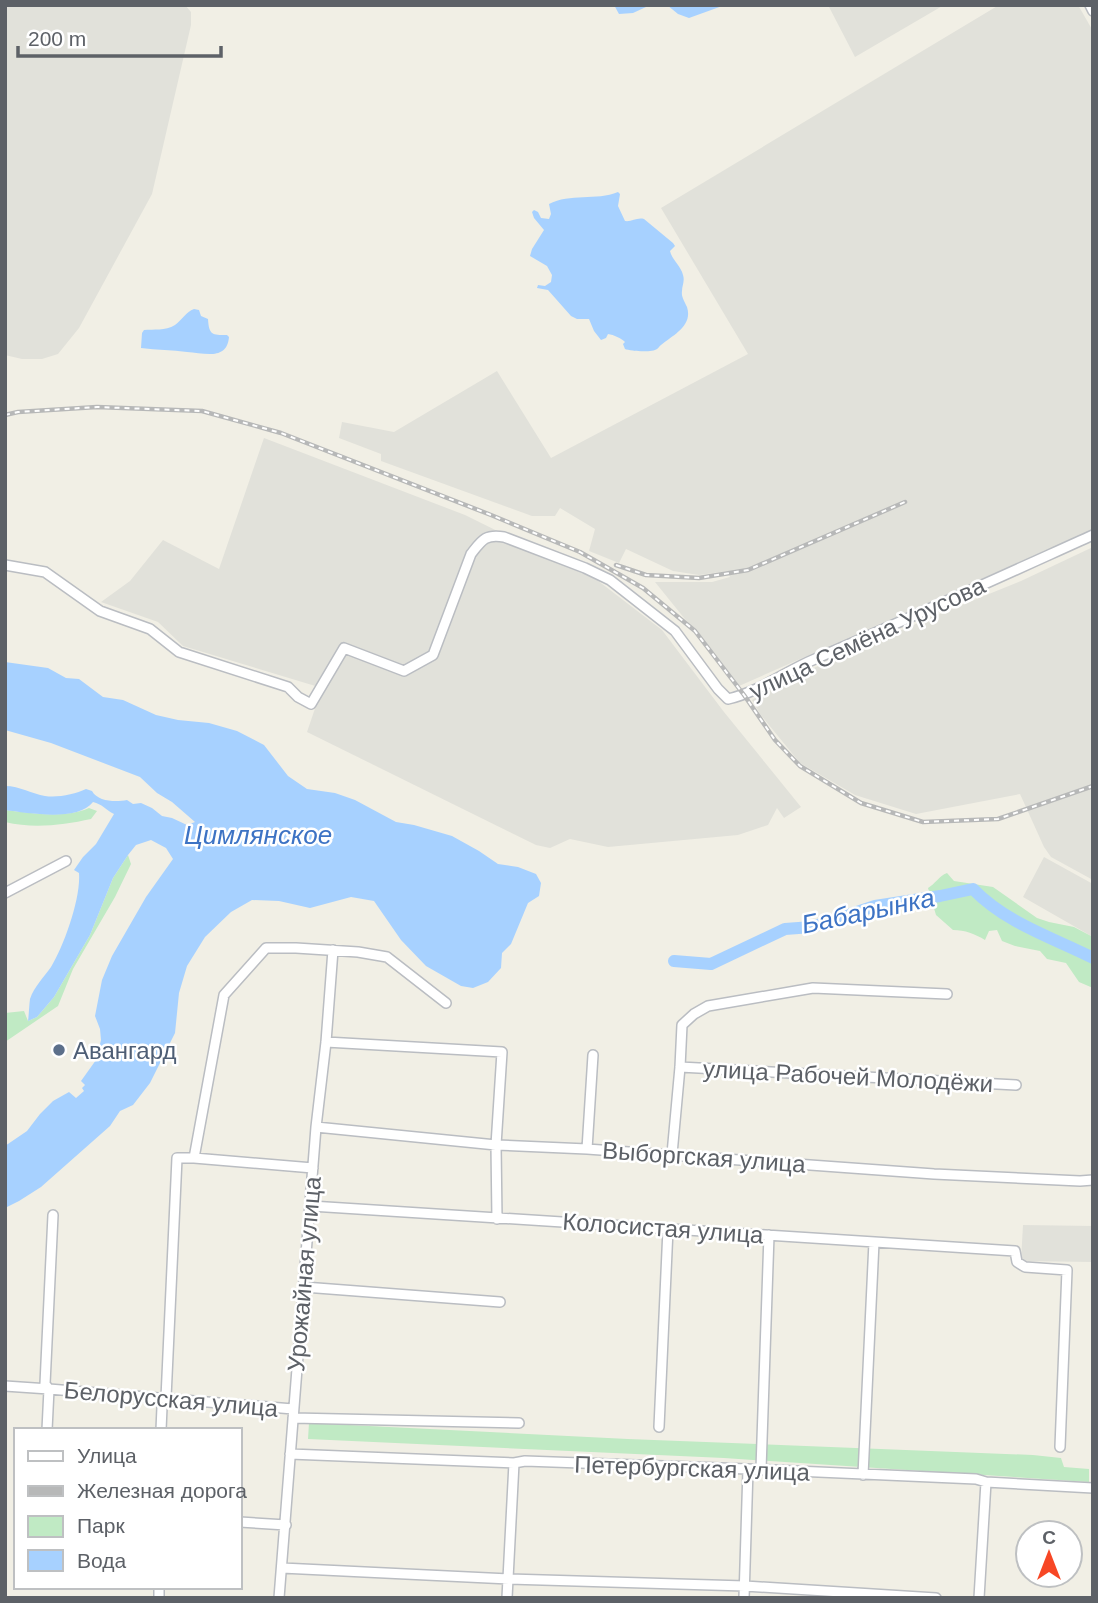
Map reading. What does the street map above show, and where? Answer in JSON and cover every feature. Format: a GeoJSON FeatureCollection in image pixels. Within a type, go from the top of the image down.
{"type":"FeatureCollection","features":[{"type":"Feature","properties":{"kind":"street"},"geometry":{"type":"LineString","coordinates":[[1090,5],[1093,11]]}},
{"type":"Feature","properties":{"kind":"street","name":"улица Семёна Урусова"},"geometry":{"type":"LineString","coordinates":[[5,565],[45,572],[100,611],[150,629],[178,652],[288,687],[311,704],[344,648],[404,671],[433,656],[471,554],[486,538],[492,535],[504,537],[610,580],[675,631],[728,699],[744,695],[795,667],[1093,535]]}},
{"type":"Feature","properties":{"kind":"street"},"geometry":{"type":"LineString","coordinates":[[5,893],[66,861]]}},
{"type":"Feature","properties":{"kind":"street"},"geometry":{"type":"LineString","coordinates":[[194,1158],[224,995],[266,948],[358,951],[387,957],[446,1003]]}},
{"type":"Feature","properties":{"kind":"street","name":"Урожайная улица"},"geometry":{"type":"LineString","coordinates":[[279,1598],[316,1127],[333,950]]}},
{"type":"Feature","properties":{"kind":"street"},"geometry":{"type":"LineString","coordinates":[[672,1154],[682,1025],[694,1014],[708,1006],[813,988],[947,994]]}},
{"type":"Feature","properties":{"kind":"street"},"geometry":{"type":"LineString","coordinates":[[326,1042],[502,1052],[496,1145],[497,1219]]}},
{"type":"Feature","properties":{"kind":"street"},"geometry":{"type":"LineString","coordinates":[[587,1149],[593,1055]]}},
{"type":"Feature","properties":{"kind":"street","name":"улица Рабочей Молодёжи"},"geometry":{"type":"LineString","coordinates":[[680,1067],[1016,1085]]}},
{"type":"Feature","properties":{"kind":"street","name":"Выборгская улица"},"geometry":{"type":"LineString","coordinates":[[316,1127],[496,1145],[672,1154],[934,1174],[1093,1180]]}},
{"type":"Feature","properties":{"kind":"street"},"geometry":{"type":"LineString","coordinates":[[161,1428],[162,1407],[166,1398],[177,1158],[313,1168]]}},
{"type":"Feature","properties":{"kind":"street","name":"Колосистая улица"},"geometry":{"type":"LineString","coordinates":[[311,1206],[1015,1251],[1017,1262],[1025,1267],[1067,1270],[1060,1447]]}},
{"type":"Feature","properties":{"kind":"street","name":"Белорусская улица"},"geometry":{"type":"LineString","coordinates":[[47,1428],[49,1390],[45,1384],[52,1215]]}},
{"type":"Feature","properties":{"kind":"street"},"geometry":{"type":"LineString","coordinates":[[659,1427],[668,1229]]}},
{"type":"Feature","properties":{"kind":"street"},"geometry":{"type":"LineString","coordinates":[[761,1469],[769,1235]]}},
{"type":"Feature","properties":{"kind":"street"},"geometry":{"type":"LineString","coordinates":[[863,1475],[874,1242]]}},
{"type":"Feature","properties":{"kind":"street"},"geometry":{"type":"LineString","coordinates":[[304,1287],[500,1302]]}},
{"type":"Feature","properties":{"kind":"street"},"geometry":{"type":"LineString","coordinates":[[5,1386],[49,1390]]}},
{"type":"Feature","properties":{"kind":"street","name":"Белорусская улица"},"geometry":{"type":"LineString","coordinates":[[49,1390],[166,1398],[293,1414]]}},
{"type":"Feature","properties":{"kind":"street"},"geometry":{"type":"LineString","coordinates":[[293,1414],[519,1423]]}},
{"type":"Feature","properties":{"kind":"street","name":"Петербургская улица"},"geometry":{"type":"LineString","coordinates":[[290,1454],[761,1469],[976,1479],[986,1482],[1093,1488]]}},
{"type":"Feature","properties":{"kind":"street"},"geometry":{"type":"LineString","coordinates":[[507,1598],[514,1463]]}},
{"type":"Feature","properties":{"kind":"street"},"geometry":{"type":"LineString","coordinates":[[744,1598],[748,1469]]}},
{"type":"Feature","properties":{"kind":"street"},"geometry":{"type":"LineString","coordinates":[[979,1598],[986,1482]]}},
{"type":"Feature","properties":{"kind":"street"},"geometry":{"type":"LineString","coordinates":[[242,1522],[286,1525]]}},
{"type":"Feature","properties":{"kind":"street"},"geometry":{"type":"LineString","coordinates":[[282,1568],[745,1587],[936,1598]]}},
{"type":"Feature","properties":{"kind":"shaded area"},"geometry":{"type":"Polygon","coordinates":[[[5,5],[185,5],[191,12],[191,25],[152,194],[79,328],[58,354],[42,359],[22,359],[5,355],[5,5]]]}},
{"type":"Feature","properties":{"kind":"shaded area"},"geometry":{"type":"Polygon","coordinates":[[[828,5],[944,5],[855,57],[828,5]]]}},
{"type":"Feature","properties":{"kind":"shaded area"},"geometry":{"type":"Polygon","coordinates":[[[999,5],[1078,5],[1093,31],[1093,530],[739,686],[655,582],[712,582],[730,577],[728,571],[699,575],[673,571],[626,549],[619,563],[589,551],[595,529],[560,508],[555,516],[532,516],[381,461],[381,454],[339,438],[342,422],[394,432],[497,371],[551,458],[748,354],[661,208],[999,5]]]}},
{"type":"Feature","properties":{"kind":"shaded area"},"geometry":{"type":"Polygon","coordinates":[[[264,438],[465,515],[597,580],[662,630],[801,807],[784,818],[777,808],[768,825],[738,835],[608,847],[570,839],[550,848],[536,845],[307,732],[322,688],[183,646],[158,622],[101,602],[130,581],[163,540],[219,569],[264,438]]]}},
{"type":"Feature","properties":{"kind":"shaded area"},"geometry":{"type":"Polygon","coordinates":[[[1093,547],[1093,880],[1051,857],[1020,794],[916,814],[855,795],[800,763],[760,714],[752,700],[786,680],[1021,581],[1093,547]]]}},
{"type":"Feature","properties":{"kind":"shaded area"},"geometry":{"type":"Polygon","coordinates":[[[1044,857],[1093,884],[1093,937],[1023,897],[1044,857]]]}},
{"type":"Feature","properties":{"kind":"shaded area"},"geometry":{"type":"Polygon","coordinates":[[[1023,1225],[1093,1226],[1093,1262],[1021,1261],[1023,1225]]]}},
{"type":"Feature","properties":{"kind":"green space"},"geometry":{"type":"Polygon","coordinates":[[[89,808],[97,811],[91,819],[70,823],[38,826],[5,822],[5,810],[59,814],[89,808]]]}},
{"type":"Feature","properties":{"kind":"green space"},"geometry":{"type":"Polygon","coordinates":[[[128,855],[131,864],[73,969],[58,1006],[5,1042],[5,1013],[24,1011],[28,1021],[37,1017],[54,997],[90,935],[113,878],[128,855]]]}},
{"type":"Feature","properties":{"kind":"green space"},"geometry":{"type":"Polygon","coordinates":[[[947,873],[954,881],[993,887],[1037,918],[1074,927],[1093,937],[1093,988],[1079,982],[1066,963],[1047,959],[1040,951],[1002,941],[997,930],[989,931],[985,940],[970,933],[953,930],[936,915],[928,888],[947,873]]]}},
{"type":"Feature","properties":{"kind":"green space"},"geometry":{"type":"Polygon","coordinates":[[[309,1423],[1033,1455],[1061,1458],[1064,1467],[1089,1469],[1089,1482],[724,1458],[308,1439],[309,1423]]]}},
{"type":"Feature","properties":{"kind":"water"},"geometry":{"type":"Polygon","coordinates":[[[614,5],[667,5],[619,14],[614,5]]]}},
{"type":"Feature","properties":{"kind":"water"},"geometry":{"type":"Polygon","coordinates":[[[667,5],[725,5],[689,18],[678,14],[667,5]]]}},
{"type":"Feature","properties":{"kind":"water"},"geometry":{"type":"Polygon","coordinates":[[[618,192],[618,206],[625,221],[644,219],[673,243],[675,246],[670,251],[684,277],[682,293],[688,314],[685,325],[654,350],[625,349],[625,342],[608,334],[601,340],[589,319],[571,316],[548,290],[537,288],[538,285],[545,286],[551,282],[552,275],[547,266],[530,256],[544,230],[532,212],[534,210],[541,218],[549,219],[549,204],[618,192]]]}},
{"type":"Feature","properties":{"kind":"water"},"geometry":{"type":"Polygon","coordinates":[[[194,309],[208,319],[212,333],[229,337],[224,350],[207,354],[141,348],[144,330],[171,327],[194,309]]]}},
{"type":"Feature","properties":{"kind":"water","name":"Цимлянское"},"geometry":{"type":"Polygon","coordinates":[[[5,662],[48,668],[66,678],[79,679],[103,697],[123,700],[156,715],[209,723],[237,731],[264,745],[288,776],[307,789],[335,793],[355,800],[396,822],[452,836],[498,864],[518,867],[536,874],[541,883],[539,896],[528,903],[511,944],[502,953],[501,968],[488,982],[473,988],[461,986],[426,966],[401,940],[374,901],[351,897],[310,908],[279,901],[252,900],[231,912],[205,937],[187,966],[179,993],[175,1033],[150,1083],[133,1105],[120,1111],[110,1126],[41,1187],[5,1208],[5,1146],[27,1131],[53,1101],[69,1092],[76,1098],[84,1091],[82,1088],[85,1085],[81,1081],[96,1060],[101,1040],[95,1016],[102,980],[112,956],[146,897],[173,859],[166,848],[151,840],[136,845],[113,878],[90,935],[54,997],[37,1017],[28,1021],[30,999],[56,958],[71,922],[79,883],[79,873],[74,870],[96,844],[114,814],[93,802],[86,808],[65,814],[5,810],[5,786],[50,796],[86,789],[103,799],[141,803],[162,816],[187,825],[195,822],[140,777],[51,743],[5,730],[5,662]]]}},
{"type":"Feature","properties":{"kind":"waterway","name":"Бабарынка"},"geometry":{"type":"LineString","coordinates":[[674,961],[711,964],[785,929],[812,927],[875,906],[973,889],[1014,920],[1093,958]]}},
{"type":"Feature","properties":{"kind":"railway"},"geometry":{"type":"LineString","coordinates":[[5,415],[97,407],[202,411],[281,433],[580,552],[643,588],[695,631],[775,740],[800,766],[861,803],[923,822],[998,819],[1093,786]]}},
{"type":"Feature","properties":{"kind":"railway"},"geometry":{"type":"LineString","coordinates":[[616,565],[646,575],[699,578],[748,570],[905,502]]}},
{"type":"Feature","properties":{"kind":"place","name":"Авангард"},"geometry":{"type":"Point","coordinates":[59,1050]}}]}
